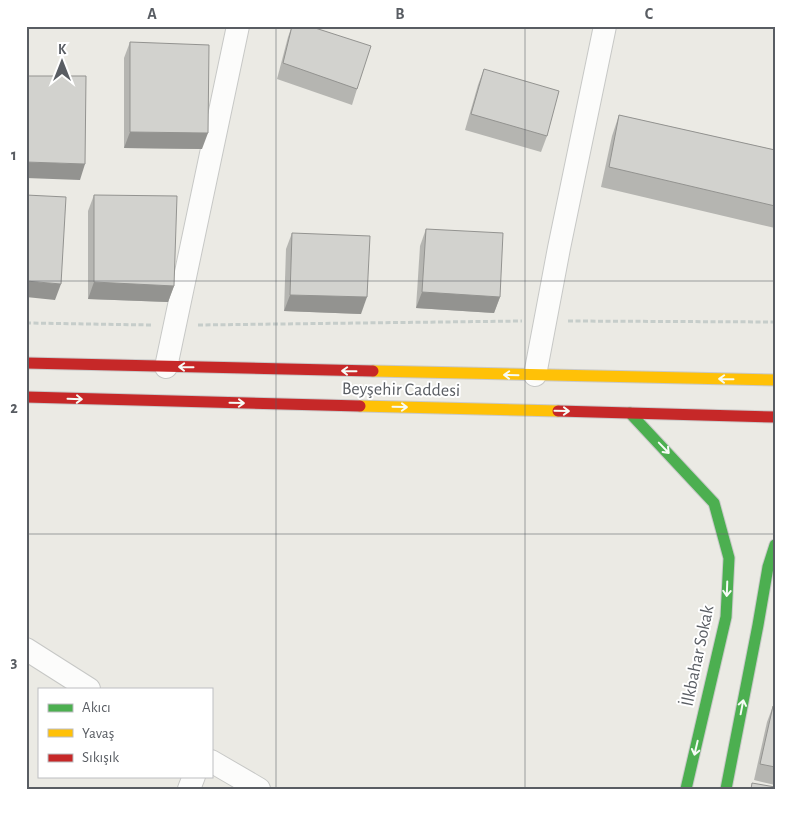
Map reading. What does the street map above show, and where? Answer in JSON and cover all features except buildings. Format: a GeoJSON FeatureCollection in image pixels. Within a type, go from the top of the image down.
{"type":"FeatureCollection","features":[{"type":"Feature","properties":{"kind":"main road","name":"Beyşehir Caddesi"},"geometry":{"type":"LineString","coordinates":[[26,363],[775,380]]}},
{"type":"Feature","properties":{"kind":"main road","name":"Beyşehir Caddesi"},"geometry":{"type":"LineString","coordinates":[[26,397],[775,417]]}},
{"type":"Feature","properties":{"kind":"main road","name":"İlkbahar Sokak"},"geometry":{"type":"LineString","coordinates":[[630,413],[714,503],[729,558],[726,617],[686,789]]}},
{"type":"Feature","properties":{"kind":"main road"},"geometry":{"type":"LineString","coordinates":[[726,789],[768,567],[775,546]]}},
{"type":"Feature","properties":{"kind":"street"},"geometry":{"type":"LineString","coordinates":[[166,366],[238,26]]}},
{"type":"Feature","properties":{"kind":"street"},"geometry":{"type":"LineString","coordinates":[[535,375],[559,248],[606,26]]}},
{"type":"Feature","properties":{"kind":"street"},"geometry":{"type":"LineString","coordinates":[[26,649],[87,688]]}},
{"type":"Feature","properties":{"kind":"street"},"geometry":{"type":"LineString","coordinates":[[212,762],[259,789]]}},
{"type":"Feature","properties":{"kind":"path"},"geometry":{"type":"LineString","coordinates":[[26,323],[175,325],[546,321],[775,322]]}},
{"type":"Feature","properties":{"kind":"traffic: fast"},"geometry":{"type":"LineString","coordinates":[[630,413],[714,503],[729,558],[726,617],[686,789]]}},
{"type":"Feature","properties":{"kind":"traffic: fast"},"geometry":{"type":"LineString","coordinates":[[726,789],[768,567],[775,545]]}},
{"type":"Feature","properties":{"kind":"traffic: slow"},"geometry":{"type":"LineString","coordinates":[[373,371],[775,380]]}},
{"type":"Feature","properties":{"kind":"traffic: slow"},"geometry":{"type":"LineString","coordinates":[[360,406],[558,411]]}},
{"type":"Feature","properties":{"kind":"traffic: jam"},"geometry":{"type":"LineString","coordinates":[[26,363],[373,371]]}},
{"type":"Feature","properties":{"kind":"traffic: jam"},"geometry":{"type":"LineString","coordinates":[[26,397],[360,406]]}},
{"type":"Feature","properties":{"kind":"traffic: jam"},"geometry":{"type":"LineString","coordinates":[[558,411],[775,417]]}}]}
